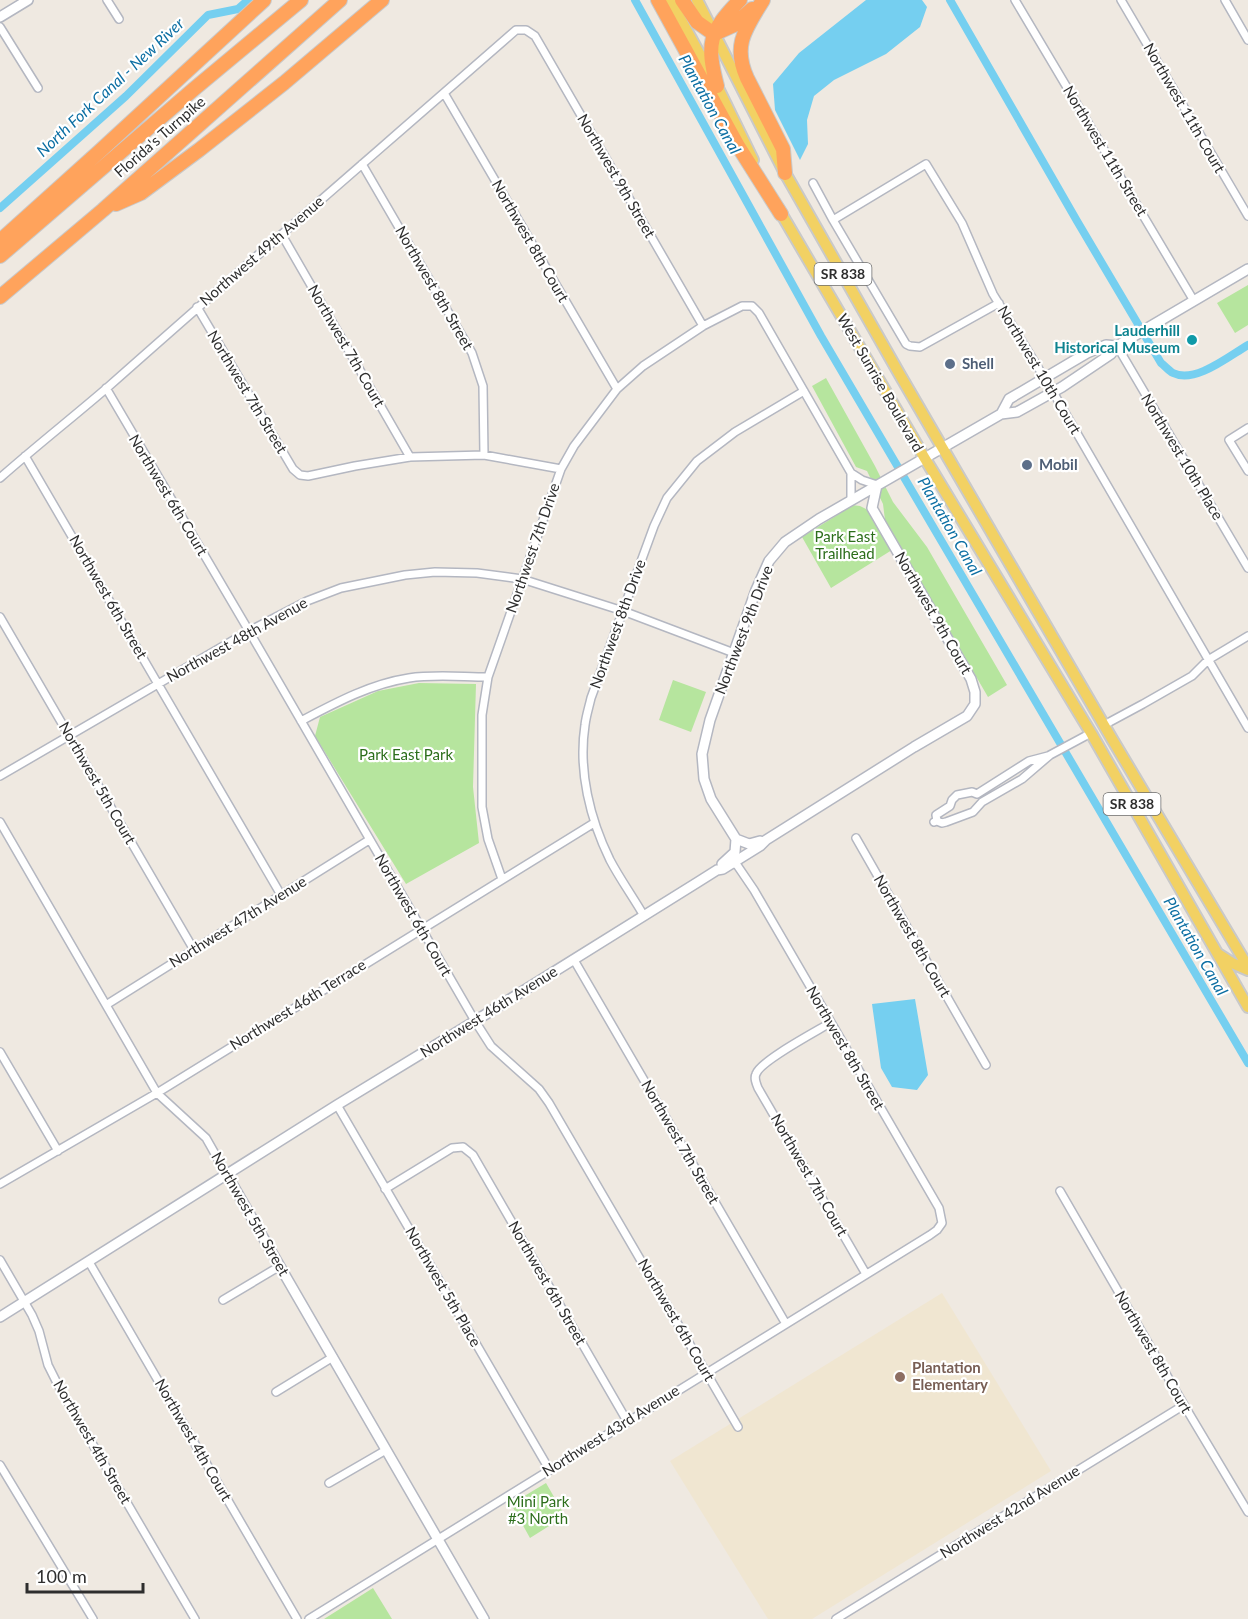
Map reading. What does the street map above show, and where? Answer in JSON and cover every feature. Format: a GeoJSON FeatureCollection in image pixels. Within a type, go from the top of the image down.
{"type":"FeatureCollection","features":[{"type":"Feature","properties":{"kind":"highway"},"geometry":{"type":"LineString","coordinates":[[0,241],[264,0]]}},
{"type":"Feature","properties":{"kind":"highway","name":"Florida's Turnpike"},"geometry":{"type":"LineString","coordinates":[[0,256],[301,0]]}},
{"type":"Feature","properties":{"kind":"highway","name":"Florida's Turnpike"},"geometry":{"type":"LineString","coordinates":[[0,297],[103,210],[340,0]]}},
{"type":"Feature","properties":{"kind":"highway"},"geometry":{"type":"LineString","coordinates":[[103,210],[141,193],[199,150],[284,83],[382,0]]}},
{"type":"Feature","properties":{"kind":"highway"},"geometry":{"type":"LineString","coordinates":[[658,0],[738,146],[781,214]]}},
{"type":"Feature","properties":{"kind":"highway"},"geometry":{"type":"LineString","coordinates":[[682,0],[697,22],[714,34]]}},
{"type":"Feature","properties":{"kind":"highway"},"geometry":{"type":"LineString","coordinates":[[717,86],[710,50],[714,34],[724,16],[740,0]]}},
{"type":"Feature","properties":{"kind":"highway"},"geometry":{"type":"LineString","coordinates":[[714,34],[735,25],[763,0]]}},
{"type":"Feature","properties":{"kind":"highway"},"geometry":{"type":"LineString","coordinates":[[763,0],[745,30],[740,43],[740,57],[747,78],[783,149],[785,173]]}},
{"type":"Feature","properties":{"kind":"main road","name":"West Sunrise Boulevard"},"geometry":{"type":"LineString","coordinates":[[670,0],[717,86],[781,214],[924,457],[1091,732],[1248,1007]]}},
{"type":"Feature","properties":{"kind":"main road","name":"West Sunrise Boulevard"},"geometry":{"type":"LineString","coordinates":[[697,0],[785,173],[1112,739],[1248,969]]}},
{"type":"Feature","properties":{"kind":"main road"},"geometry":{"type":"LineString","coordinates":[[1079,713],[1099,724],[1104,724]]}},
{"type":"Feature","properties":{"kind":"main road"},"geometry":{"type":"LineString","coordinates":[[1091,732],[1100,731],[1112,739]]}},
{"type":"Feature","properties":{"kind":"main road"},"geometry":{"type":"LineString","coordinates":[[1216,952],[1232,963],[1248,969]]}},
{"type":"Feature","properties":{"kind":"street"},"geometry":{"type":"LineString","coordinates":[[0,17],[28,0]]}},
{"type":"Feature","properties":{"kind":"street"},"geometry":{"type":"LineString","coordinates":[[107,0],[119,19]]}},
{"type":"Feature","properties":{"kind":"street","name":"Northwest 11th Street"},"geometry":{"type":"LineString","coordinates":[[1015,0],[1194,301]]}},
{"type":"Feature","properties":{"kind":"street","name":"Northwest 11th Court"},"geometry":{"type":"LineString","coordinates":[[1121,0],[1248,216]]}},
{"type":"Feature","properties":{"kind":"street"},"geometry":{"type":"LineString","coordinates":[[1225,0],[1248,40]]}},
{"type":"Feature","properties":{"kind":"street"},"geometry":{"type":"LineString","coordinates":[[0,27],[38,88]]}},
{"type":"Feature","properties":{"kind":"street","name":"Northwest 49th Avenue"},"geometry":{"type":"LineString","coordinates":[[0,478],[516,30],[526,30]]}},
{"type":"Feature","properties":{"kind":"street","name":"Northwest 9th Street"},"geometry":{"type":"LineString","coordinates":[[526,30],[535,36],[703,326]]}},
{"type":"Feature","properties":{"kind":"street","name":"Northwest 8th Court"},"geometry":{"type":"LineString","coordinates":[[444,93],[617,389]]}},
{"type":"Feature","properties":{"kind":"street","name":"Northwest 8th Street"},"geometry":{"type":"LineString","coordinates":[[362,164],[472,353],[483,386],[484,455]]}},
{"type":"Feature","properties":{"kind":"street","name":"Northwest 10th Court"},"geometry":{"type":"LineString","coordinates":[[832,220],[926,164],[962,222],[993,294],[1045,378],[1248,728]]}},
{"type":"Feature","properties":{"kind":"street"},"geometry":{"type":"LineString","coordinates":[[813,183],[832,220],[906,344],[920,347],[999,303]]}},
{"type":"Feature","properties":{"kind":"street","name":"Northwest 7th Court"},"geometry":{"type":"LineString","coordinates":[[282,235],[410,457]]}},
{"type":"Feature","properties":{"kind":"street"},"geometry":{"type":"LineString","coordinates":[[924,457],[1001,414],[1017,412],[1053,392],[1111,354],[1117,346],[1248,269]]}},
{"type":"Feature","properties":{"kind":"street","name":"Northwest 7th Drive"},"geometry":{"type":"LineString","coordinates":[[502,879],[488,839],[482,807],[482,715],[488,677],[561,469],[574,446],[617,389],[644,366],[703,326],[742,306],[752,306],[759,314],[804,391]]}},
{"type":"Feature","properties":{"kind":"street","name":"Northwest 7th Street"},"geometry":{"type":"LineString","coordinates":[[196,307],[293,470],[300,476],[410,457]]}},
{"type":"Feature","properties":{"kind":"street"},"geometry":{"type":"LineString","coordinates":[[1001,414],[1009,399],[1087,353],[1106,345],[1117,346]]}},
{"type":"Feature","properties":{"kind":"street","name":"Northwest 10th Place"},"geometry":{"type":"LineString","coordinates":[[1117,346],[1248,568]]}},
{"type":"Feature","properties":{"kind":"street","name":"Northwest 6th Court"},"geometry":{"type":"LineString","coordinates":[[106,388],[475,1022],[491,1046],[539,1089],[549,1102],[738,1427]]}},
{"type":"Feature","properties":{"kind":"street"},"geometry":{"type":"LineString","coordinates":[[804,391],[851,473],[862,480],[878,484],[872,508],[851,500],[851,473]]}},
{"type":"Feature","properties":{"kind":"street","name":"Northwest 8th Drive"},"geometry":{"type":"LineString","coordinates":[[644,916],[612,862],[594,823],[587,794],[583,759],[585,726],[591,698],[654,526],[667,498],[697,461],[735,432],[804,391]]}},
{"type":"Feature","properties":{"kind":"street"},"geometry":{"type":"LineString","coordinates":[[1248,429],[1228,440],[1248,471]]}},
{"type":"Feature","properties":{"kind":"street"},"geometry":{"type":"LineString","coordinates":[[410,457],[484,455],[561,469]]}},
{"type":"Feature","properties":{"kind":"street","name":"Northwest 6th Street"},"geometry":{"type":"LineString","coordinates":[[25,456],[281,895]]}},
{"type":"Feature","properties":{"kind":"street","name":"Northwest 9th Drive"},"geometry":{"type":"LineString","coordinates":[[736,839],[711,798],[704,779],[702,754],[710,720],[769,561],[785,542],[924,457]]}},
{"type":"Feature","properties":{"kind":"street","name":"Northwest 9th Court"},"geometry":{"type":"LineString","coordinates":[[766,840],[967,716],[975,705],[975,692],[971,679],[872,508]]}},
{"type":"Feature","properties":{"kind":"street","name":"Northwest 48th Avenue"},"geometry":{"type":"LineString","coordinates":[[0,776],[249,631],[307,601],[341,588],[372,581],[435,572],[477,573],[522,579],[623,611],[734,653]]}},
{"type":"Feature","properties":{"kind":"street","name":"Northwest 5th Court"},"geometry":{"type":"LineString","coordinates":[[0,616],[194,950]]}},
{"type":"Feature","properties":{"kind":"street"},"geometry":{"type":"LineString","coordinates":[[1104,724],[1192,676],[1208,660],[1248,636]]}},
{"type":"Feature","properties":{"kind":"street"},"geometry":{"type":"LineString","coordinates":[[301,721],[341,700],[372,688],[409,678],[488,677]]}},
{"type":"Feature","properties":{"kind":"street"},"geometry":{"type":"LineString","coordinates":[[1050,755],[1029,761],[977,794],[972,792],[957,795],[950,806],[936,814],[935,821],[942,823],[973,812],[982,802],[1022,779],[1050,755],[1091,732]]}},
{"type":"Feature","properties":{"kind":"street"},"geometry":{"type":"LineString","coordinates":[[950,806],[956,818]]}},
{"type":"Feature","properties":{"kind":"street","name":"Northwest 5th Street"},"geometry":{"type":"LineString","coordinates":[[0,822],[157,1093],[206,1138],[484,1619]]}},
{"type":"Feature","properties":{"kind":"street","name":"Northwest 46th Terrace"},"geometry":{"type":"LineString","coordinates":[[0,1184],[157,1093],[594,823]]}},
{"type":"Feature","properties":{"kind":"street","name":"Northwest 8th Court"},"geometry":{"type":"LineString","coordinates":[[856,837],[986,1065]]}},
{"type":"Feature","properties":{"kind":"street"},"geometry":{"type":"LineString","coordinates":[[729,862],[735,852],[736,839],[749,844],[766,840]]}},
{"type":"Feature","properties":{"kind":"street","name":"Northwest 47th Avenue"},"geometry":{"type":"LineString","coordinates":[[106,1005],[369,840]]}},
{"type":"Feature","properties":{"kind":"street"},"geometry":{"type":"LineString","coordinates":[[729,862],[747,854],[766,840]]}},
{"type":"Feature","properties":{"kind":"street"},"geometry":{"type":"LineString","coordinates":[[744,875],[742,864],[747,854]]}},
{"type":"Feature","properties":{"kind":"street","name":"Northwest 8th Street"},"geometry":{"type":"LineString","coordinates":[[729,862],[737,865],[760,900],[939,1208],[942,1223]]}},
{"type":"Feature","properties":{"kind":"street","name":"Northwest 46th Avenue"},"geometry":{"type":"LineString","coordinates":[[0,1317],[729,862]]}},
{"type":"Feature","properties":{"kind":"street","name":"Northwest 7th Street"},"geometry":{"type":"LineString","coordinates":[[574,960],[786,1324]]}},
{"type":"Feature","properties":{"kind":"street","name":"Northwest 7th Court"},"geometry":{"type":"LineString","coordinates":[[830,1023],[764,1064],[755,1075],[758,1088],[866,1274]]}},
{"type":"Feature","properties":{"kind":"street"},"geometry":{"type":"LineString","coordinates":[[0,1052],[58,1151]]}},
{"type":"Feature","properties":{"kind":"street","name":"Northwest 5th Place"},"geometry":{"type":"LineString","coordinates":[[337,1105],[549,1469]]}},
{"type":"Feature","properties":{"kind":"street","name":"Northwest 6th Street"},"geometry":{"type":"LineString","coordinates":[[385,1189],[452,1148],[463,1147],[473,1155],[627,1421]]}},
{"type":"Feature","properties":{"kind":"street","name":"Northwest 8th Court"},"geometry":{"type":"LineString","coordinates":[[1060,1191],[1248,1512]]}},
{"type":"Feature","properties":{"kind":"street","name":"Northwest 43rd Avenue"},"geometry":{"type":"LineString","coordinates":[[309,1619],[930,1235],[942,1223]]}},
{"type":"Feature","properties":{"kind":"street","name":"Northwest 4th Street"},"geometry":{"type":"LineString","coordinates":[[0,1260],[39,1331],[48,1365],[58,1385],[195,1619]]}},
{"type":"Feature","properties":{"kind":"street","name":"Northwest 4th Court"},"geometry":{"type":"LineString","coordinates":[[89,1262],[297,1619]]}},
{"type":"Feature","properties":{"kind":"street"},"geometry":{"type":"LineString","coordinates":[[223,1300],[280,1266]]}},
{"type":"Feature","properties":{"kind":"street"},"geometry":{"type":"LineString","coordinates":[[276,1392],[333,1357]]}},
{"type":"Feature","properties":{"kind":"street","name":"Northwest 42nd Avenue"},"geometry":{"type":"LineString","coordinates":[[836,1619],[1184,1405]]}},
{"type":"Feature","properties":{"kind":"street"},"geometry":{"type":"LineString","coordinates":[[329,1483],[386,1450]]}},
{"type":"Feature","properties":{"kind":"street"},"geometry":{"type":"LineString","coordinates":[[0,1465],[93,1619]]}},
{"type":"Feature","properties":{"kind":"shaded area","name":"Plantation Elementary"},"geometry":{"type":"Polygon","coordinates":[[[942,1293],[1051,1471],[812,1619],[768,1619],[670,1461],[942,1293]]]}},
{"type":"Feature","properties":{"kind":"green space"},"geometry":{"type":"Polygon","coordinates":[[[1248,285],[1248,325],[1235,333],[1217,303],[1248,285]]]}},
{"type":"Feature","properties":{"kind":"green space"},"geometry":{"type":"Polygon","coordinates":[[[826,378],[893,502],[927,547],[1007,685],[988,697],[885,520],[883,504],[867,471],[856,467],[812,386],[826,378]]]}},
{"type":"Feature","properties":{"kind":"green space","name":"Park East Trailhead"},"geometry":{"type":"Polygon","coordinates":[[[844,504],[860,506],[868,510],[892,550],[831,588],[802,537],[842,512],[844,504]]]}},
{"type":"Feature","properties":{"kind":"green space"},"geometry":{"type":"Polygon","coordinates":[[[673,680],[706,692],[691,732],[659,720],[673,680]]]}},
{"type":"Feature","properties":{"kind":"green space","name":"Park East Park"},"geometry":{"type":"Polygon","coordinates":[[[419,683],[476,684],[473,787],[479,843],[406,884],[315,736],[320,717],[378,691],[419,683]]]}},
{"type":"Feature","properties":{"kind":"green space","name":"Mini Park #3 North"},"geometry":{"type":"Polygon","coordinates":[[[546,1483],[565,1516],[530,1538],[511,1504],[546,1483]]]}},
{"type":"Feature","properties":{"kind":"green space"},"geometry":{"type":"Polygon","coordinates":[[[373,1588],[392,1619],[324,1619],[373,1588]]]}},
{"type":"Feature","properties":{"kind":"water"},"geometry":{"type":"Polygon","coordinates":[[[866,0],[922,0],[927,7],[920,27],[886,54],[834,80],[814,96],[807,120],[808,144],[800,160],[775,110],[773,84],[799,53],[866,0]]]}},
{"type":"Feature","properties":{"kind":"water"},"geometry":{"type":"Polygon","coordinates":[[[915,999],[928,1075],[917,1090],[892,1087],[881,1068],[872,1004],[915,999]]]}},
{"type":"Feature","properties":{"kind":"waterway","name":"North Fork Canal - New River"},"geometry":{"type":"LineString","coordinates":[[0,208],[126,96],[208,15],[238,9],[248,0]]}},
{"type":"Feature","properties":{"kind":"waterway","name":"Plantation Canal"},"geometry":{"type":"LineString","coordinates":[[635,0],[821,336],[1248,1063]]}},
{"type":"Feature","properties":{"kind":"waterway"},"geometry":{"type":"LineString","coordinates":[[950,0],[1161,363],[1173,373],[1191,375],[1212,367],[1248,345]]}},
{"type":"Feature","properties":{"kind":"place","name":"Lauderhill Historical Museum"},"geometry":{"type":"Point","coordinates":[1192,340]}},
{"type":"Feature","properties":{"kind":"place","name":"Shell"},"geometry":{"type":"Point","coordinates":[950,364]}},
{"type":"Feature","properties":{"kind":"place","name":"Mobil"},"geometry":{"type":"Point","coordinates":[1027,465]}},
{"type":"Feature","properties":{"kind":"place","name":"Plantation Elementary"},"geometry":{"type":"Point","coordinates":[900,1377]}}]}
